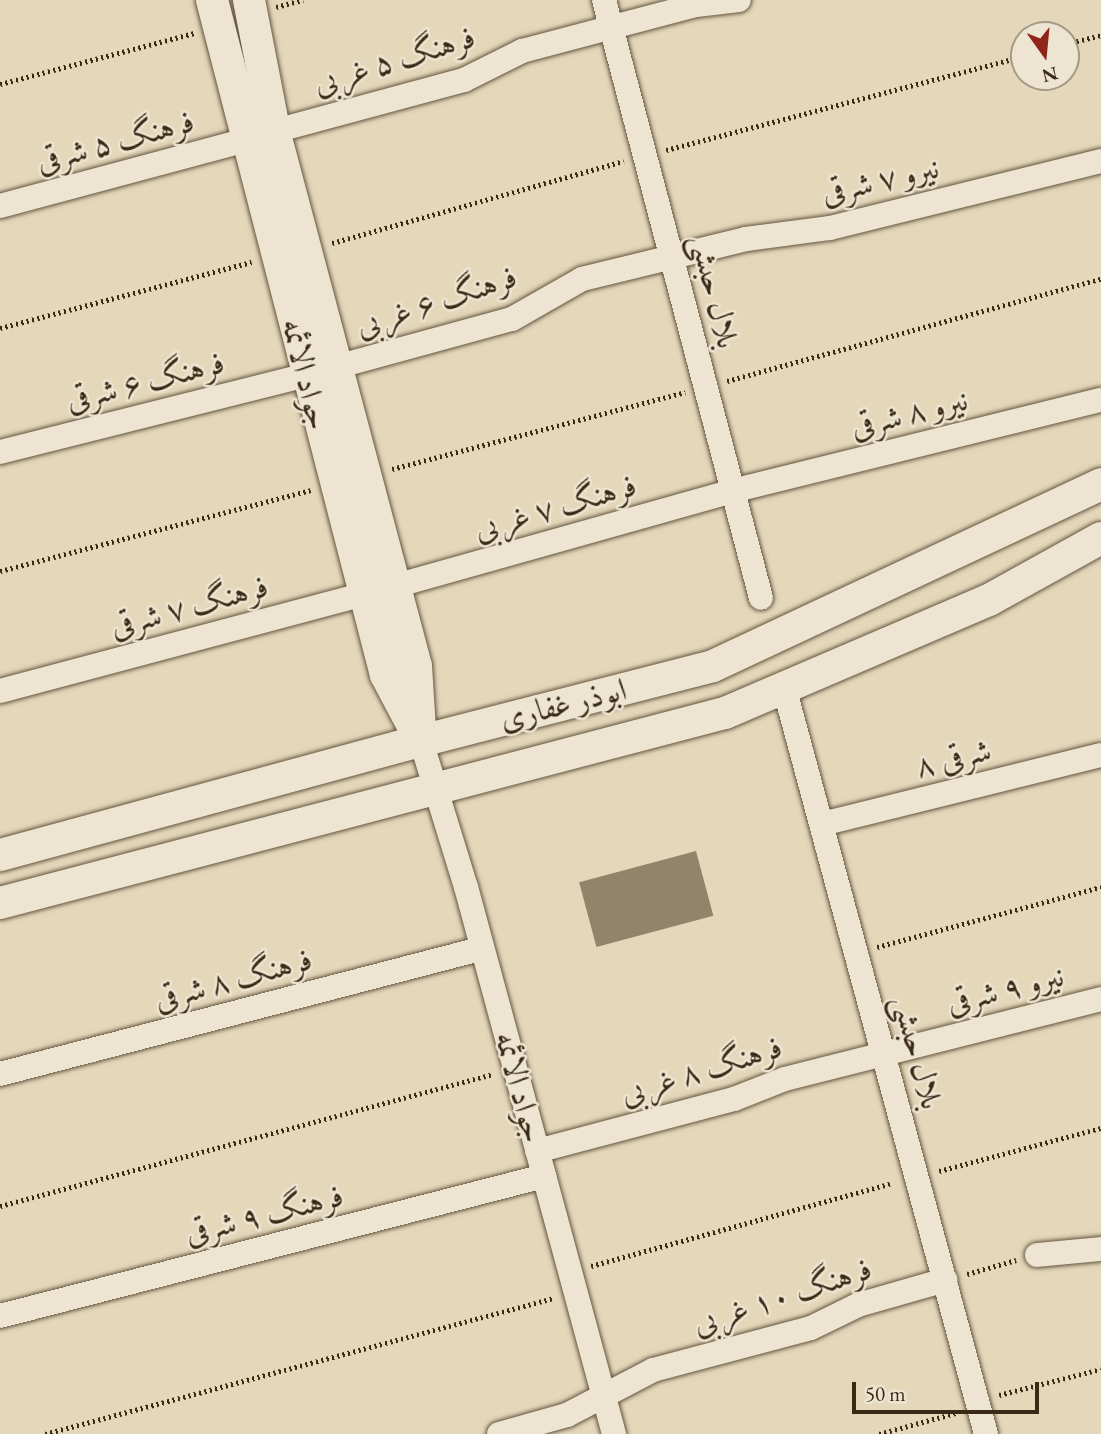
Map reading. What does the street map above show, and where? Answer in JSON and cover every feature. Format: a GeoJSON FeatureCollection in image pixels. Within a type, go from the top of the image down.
{"type":"FeatureCollection","features":[{"type":"Feature","properties":{"kind":"street","name":"جواد الائمه"},"geometry":{"type":"LineString","coordinates":[[248,0],[276,256],[306,374],[386,675],[421,741],[482,948],[614,1434]]}},
{"type":"Feature","properties":{"kind":"street","name":"بلال حبشی"},"geometry":{"type":"LineString","coordinates":[[604,0],[761,598]]}},
{"type":"Feature","properties":{"kind":"street","name":"فرهنگ ۵ غربی"},"geometry":{"type":"LineString","coordinates":[[261,136],[464,80],[522,51],[696,5],[738,0]]}},
{"type":"Feature","properties":{"kind":"street","name":"جواد الائمه"},"geometry":{"type":"LineString","coordinates":[[216,13],[261,136],[337,367],[416,666],[421,741]]}},
{"type":"Feature","properties":{"kind":"street","name":"فرهنگ ۵ شرقی"},"geometry":{"type":"LineString","coordinates":[[0,205],[261,136]]}},
{"type":"Feature","properties":{"kind":"street","name":"نیرو ۷ شرقی"},"geometry":{"type":"LineString","coordinates":[[673,258],[746,239],[830,228],[1101,162]]}},
{"type":"Feature","properties":{"kind":"street","name":"فرهنگ ۶ غربی"},"geometry":{"type":"LineString","coordinates":[[337,367],[512,318],[582,279],[673,258]]}},
{"type":"Feature","properties":{"kind":"street","name":"فرهنگ ۶ شرقی"},"geometry":{"type":"LineString","coordinates":[[0,452],[306,374]]}},
{"type":"Feature","properties":{"kind":"street","name":"نیرو ۸ شرقی"},"geometry":{"type":"LineString","coordinates":[[732,491],[1101,400]]}},
{"type":"Feature","properties":{"kind":"street","name":"ابوذر غفاری"},"geometry":{"type":"LineString","coordinates":[[0,855],[421,741],[713,666],[1101,484]]}},
{"type":"Feature","properties":{"kind":"street","name":"فرهنگ ۷ غربی"},"geometry":{"type":"LineString","coordinates":[[395,586],[732,491]]}},
{"type":"Feature","properties":{"kind":"street","name":"ابوذر غفاری"},"geometry":{"type":"LineString","coordinates":[[0,903],[725,713],[989,600],[1101,538]]}},
{"type":"Feature","properties":{"kind":"street","name":"فرهنگ ۷ شرقی"},"geometry":{"type":"LineString","coordinates":[[0,691],[395,586]]}},
{"type":"Feature","properties":{"kind":"street","name":"بلال حبشی"},"geometry":{"type":"LineString","coordinates":[[785,687],[986,1434]]}},
{"type":"Feature","properties":{"kind":"street","name":"۸ شرقی"},"geometry":{"type":"LineString","coordinates":[[821,824],[1101,755]]}},
{"type":"Feature","properties":{"kind":"street","name":"فرهنگ ۸ شرقی"},"geometry":{"type":"LineString","coordinates":[[0,1074],[482,948]]}},
{"type":"Feature","properties":{"kind":"street","name":"نیرو ۹ شرقی"},"geometry":{"type":"LineString","coordinates":[[883,1053],[1101,999]]}},
{"type":"Feature","properties":{"kind":"street","name":"فرهنگ ۸ غربی"},"geometry":{"type":"LineString","coordinates":[[537,1151],[734,1099],[785,1079],[883,1053]]}},
{"type":"Feature","properties":{"kind":"street","name":"فرهنگ ۹ شرقی"},"geometry":{"type":"LineString","coordinates":[[0,1316],[544,1176]]}},
{"type":"Feature","properties":{"kind":"street"},"geometry":{"type":"LineString","coordinates":[[1037,1255],[1101,1249]]}},
{"type":"Feature","properties":{"kind":"street","name":"فرهنگ ۱۰ غربی"},"geometry":{"type":"LineString","coordinates":[[499,1434],[567,1415],[653,1370],[811,1328],[858,1305],[945,1280]]}},
{"type":"Feature","properties":{"kind":"path"},"geometry":{"type":"LineString","coordinates":[[0,84],[216,13]]}},
{"type":"Feature","properties":{"kind":"path"},"geometry":{"type":"LineString","coordinates":[[1080,40],[1101,35]]}},
{"type":"Feature","properties":{"kind":"path"},"geometry":{"type":"LineString","coordinates":[[0,328],[276,256]]}},
{"type":"Feature","properties":{"kind":"path"},"geometry":{"type":"LineString","coordinates":[[366,476],[1101,279]]}},
{"type":"Feature","properties":{"kind":"path"},"geometry":{"type":"LineString","coordinates":[[0,571],[335,483]]}},
{"type":"Feature","properties":{"kind":"path"},"geometry":{"type":"LineString","coordinates":[[856,952],[1101,887]]}},
{"type":"Feature","properties":{"kind":"path"},"geometry":{"type":"LineString","coordinates":[[0,1206],[514,1068]]}},
{"type":"Feature","properties":{"kind":"path"},"geometry":{"type":"LineString","coordinates":[[44,1434],[573,1282],[917,1177],[1101,1128]]}},
{"type":"Feature","properties":{"kind":"path"},"geometry":{"type":"LineString","coordinates":[[945,1280],[1037,1255]]}},
{"type":"Feature","properties":{"kind":"path"},"geometry":{"type":"LineString","coordinates":[[880,1434],[979,1407],[996,1396],[1101,1369]]}},
{"type":"Feature","properties":{"kind":"building"},"geometry":{"type":"Polygon","coordinates":[[[696,851],[713,916],[596,947],[579,882],[696,851]]]}}]}
